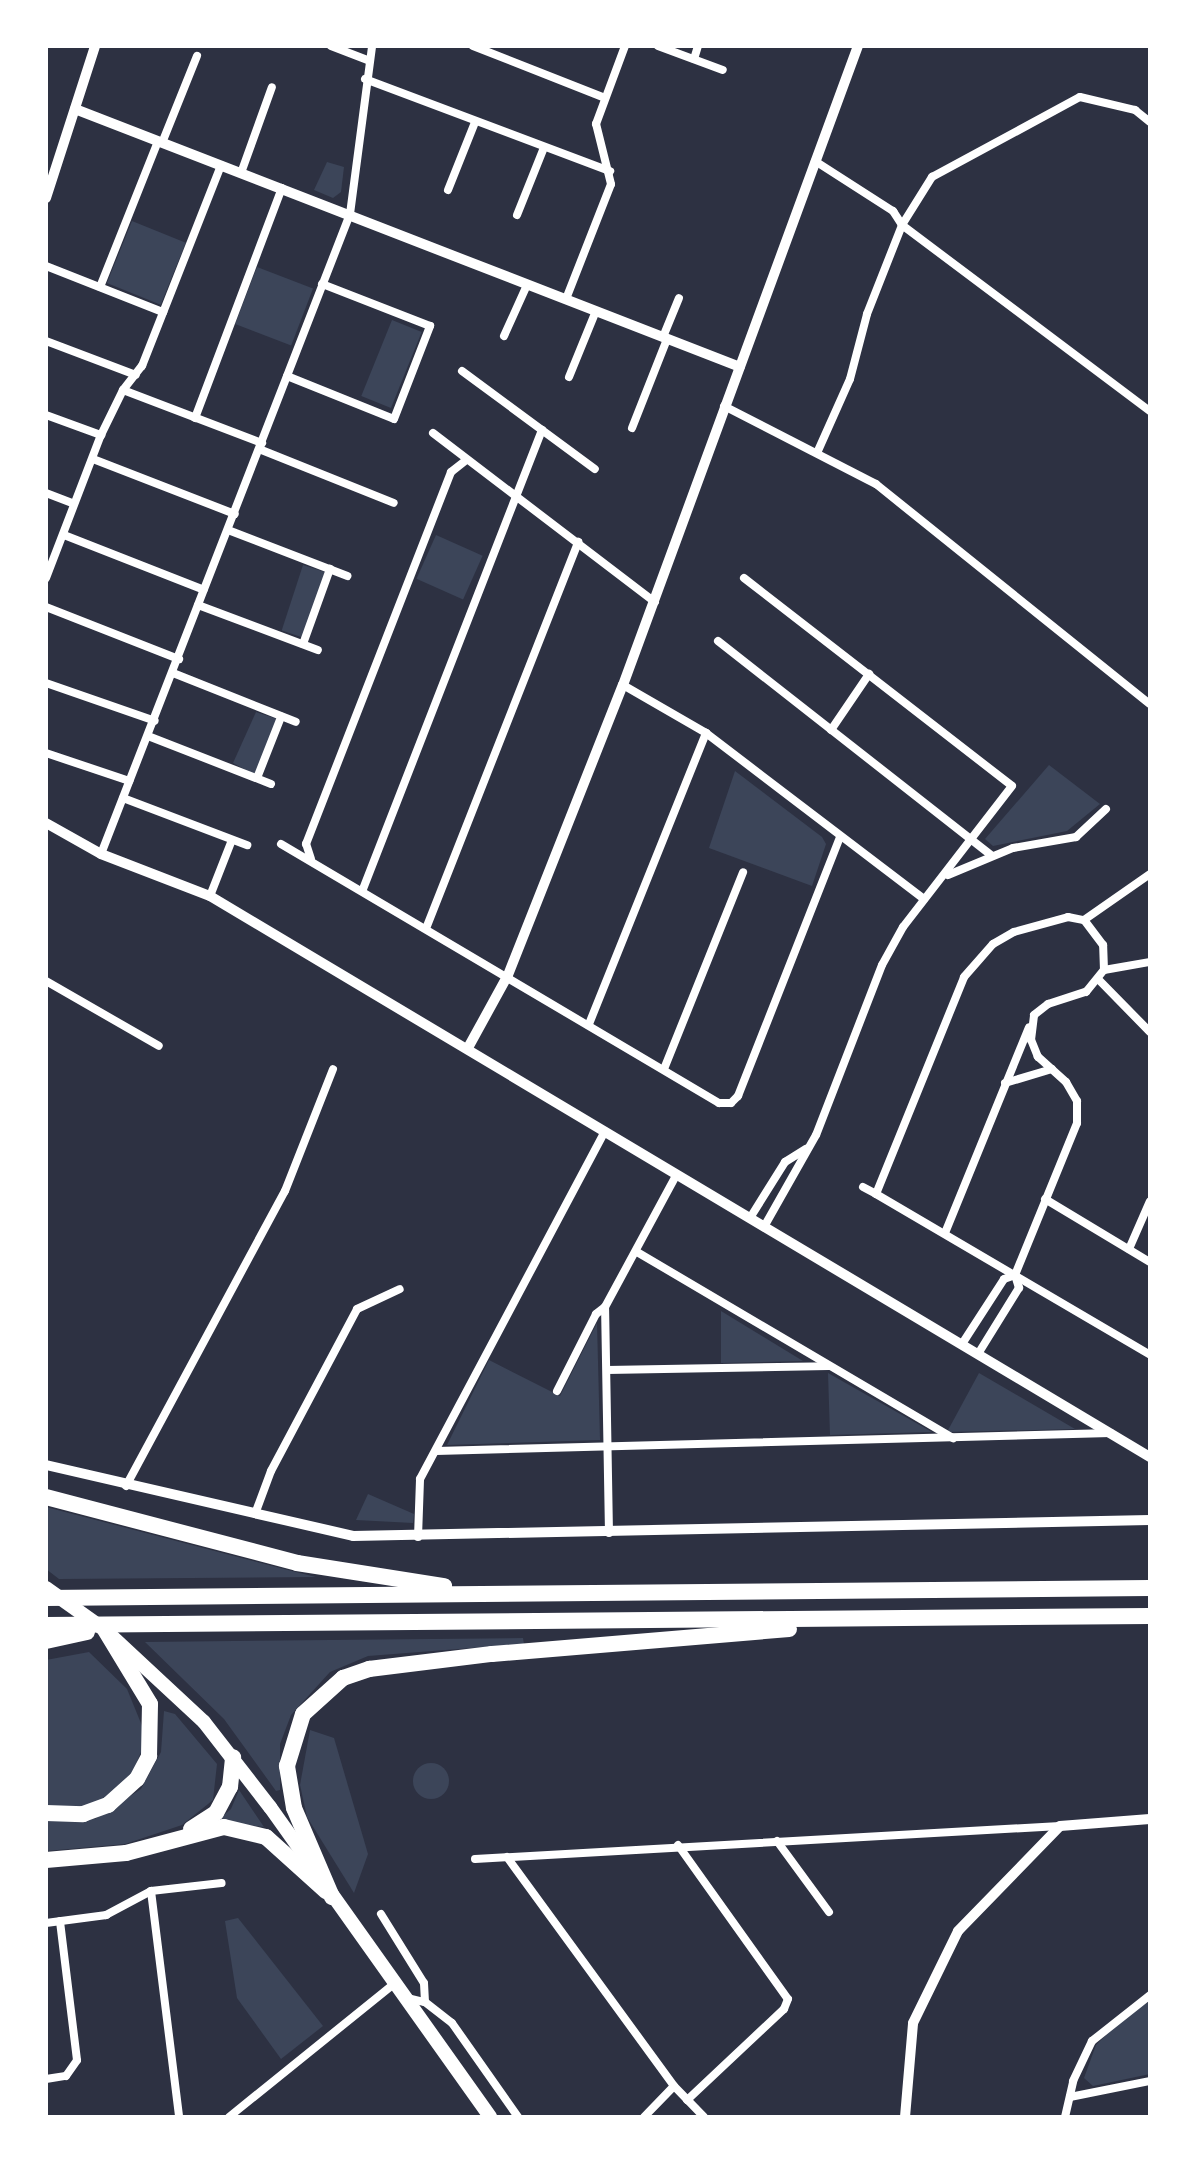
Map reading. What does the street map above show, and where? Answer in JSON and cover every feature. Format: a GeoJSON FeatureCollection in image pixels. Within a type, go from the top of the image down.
{"type":"FeatureCollection","features":[{"type":"Feature","properties":{"kind":"highway"},"geometry":{"type":"LineString","coordinates":[[46,1497],[365,1577],[517,1595]]}},
{"type":"Feature","properties":{"kind":"highway"},"geometry":{"type":"LineString","coordinates":[[46,1598],[1150,1588]]}},
{"type":"Feature","properties":{"kind":"highway"},"geometry":{"type":"LineString","coordinates":[[46,1641],[61,1628],[134,1625],[1150,1616]]}},
{"type":"Feature","properties":{"kind":"highway"},"geometry":{"type":"LineString","coordinates":[[332,1897],[294,1808],[287,1766],[303,1714],[343,1678],[369,1669],[492,1654],[916,1619]]}},
{"type":"Feature","properties":{"kind":"highway"},"geometry":{"type":"LineString","coordinates":[[46,1813],[83,1814],[108,1805],[129,1789],[149,1756],[150,1704],[105,1630]]}},
{"type":"Feature","properties":{"kind":"highway"},"geometry":{"type":"LineString","coordinates":[[183,1835],[216,1813],[230,1787],[233,1757]]}},
{"type":"Feature","properties":{"kind":"highway"},"geometry":{"type":"LineString","coordinates":[[46,1860],[126,1853],[183,1835],[224,1827],[266,1837],[332,1897]]}},
{"type":"Feature","properties":{"kind":"main road"},"geometry":{"type":"LineString","coordinates":[[46,1588],[105,1630],[166,1681],[233,1757],[487,2116]]}},
{"type":"Feature","properties":{"kind":"street"},"geometry":{"type":"LineString","coordinates":[[46,198],[95,46]]}},
{"type":"Feature","properties":{"kind":"street"},"geometry":{"type":"LineString","coordinates":[[331,46],[367,60]]}},
{"type":"Feature","properties":{"kind":"street"},"geometry":{"type":"LineString","coordinates":[[101,854],[350,214],[367,60],[372,46]]}},
{"type":"Feature","properties":{"kind":"street"},"geometry":{"type":"LineString","coordinates":[[473,46],[605,98]]}},
{"type":"Feature","properties":{"kind":"street"},"geometry":{"type":"LineString","coordinates":[[566,299],[606,198],[610,171],[596,124],[625,46]]}},
{"type":"Feature","properties":{"kind":"street"},"geometry":{"type":"LineString","coordinates":[[658,46],[723,70]]}},
{"type":"Feature","properties":{"kind":"street"},"geometry":{"type":"LineString","coordinates":[[694,59],[698,46]]}},
{"type":"Feature","properties":{"kind":"street"},"geometry":{"type":"LineString","coordinates":[[469,1046],[508,975],[623,685],[858,46]]}},
{"type":"Feature","properties":{"kind":"street"},"geometry":{"type":"LineString","coordinates":[[100,287],[197,56]]}},
{"type":"Feature","properties":{"kind":"street"},"geometry":{"type":"LineString","coordinates":[[365,79],[543,150],[610,171]]}},
{"type":"Feature","properties":{"kind":"street"},"geometry":{"type":"LineString","coordinates":[[241,173],[272,87]]}},
{"type":"Feature","properties":{"kind":"street"},"geometry":{"type":"LineString","coordinates":[[817,453],[850,379],[867,314],[902,225],[932,177],[1080,97],[1135,110],[1150,122]]}},
{"type":"Feature","properties":{"kind":"street"},"geometry":{"type":"LineString","coordinates":[[75,109],[740,367]]}},
{"type":"Feature","properties":{"kind":"street"},"geometry":{"type":"LineString","coordinates":[[448,190],[475,122]]}},
{"type":"Feature","properties":{"kind":"street"},"geometry":{"type":"LineString","coordinates":[[517,215],[543,150]]}},
{"type":"Feature","properties":{"kind":"street"},"geometry":{"type":"LineString","coordinates":[[815,161],[893,211],[902,225],[1150,411]]}},
{"type":"Feature","properties":{"kind":"street"},"geometry":{"type":"LineString","coordinates":[[47,574],[101,435],[123,390],[136,375],[221,165]]}},
{"type":"Feature","properties":{"kind":"street"},"geometry":{"type":"LineString","coordinates":[[195,418],[282,188]]}},
{"type":"Feature","properties":{"kind":"street"},"geometry":{"type":"LineString","coordinates":[[46,266],[163,312]]}},
{"type":"Feature","properties":{"kind":"street"},"geometry":{"type":"LineString","coordinates":[[287,376],[394,419],[430,326],[322,284]]}},
{"type":"Feature","properties":{"kind":"street"},"geometry":{"type":"LineString","coordinates":[[504,336],[527,285]]}},
{"type":"Feature","properties":{"kind":"street"},"geometry":{"type":"LineString","coordinates":[[632,428],[679,298]]}},
{"type":"Feature","properties":{"kind":"street"},"geometry":{"type":"LineString","coordinates":[[569,377],[596,311]]}},
{"type":"Feature","properties":{"kind":"street"},"geometry":{"type":"LineString","coordinates":[[46,341],[136,375]]}},
{"type":"Feature","properties":{"kind":"street"},"geometry":{"type":"LineString","coordinates":[[462,371],[595,469]]}},
{"type":"Feature","properties":{"kind":"street"},"geometry":{"type":"LineString","coordinates":[[123,390],[394,503]]}},
{"type":"Feature","properties":{"kind":"street"},"geometry":{"type":"LineString","coordinates":[[724,406],[876,484],[1150,704]]}},
{"type":"Feature","properties":{"kind":"street"},"geometry":{"type":"LineString","coordinates":[[46,415],[101,435]]}},
{"type":"Feature","properties":{"kind":"street"},"geometry":{"type":"LineString","coordinates":[[363,889],[542,430]]}},
{"type":"Feature","properties":{"kind":"street"},"geometry":{"type":"LineString","coordinates":[[433,433],[465,461],[518,496],[655,602]]}},
{"type":"Feature","properties":{"kind":"street"},"geometry":{"type":"LineString","coordinates":[[93,459],[235,514]]}},
{"type":"Feature","properties":{"kind":"street"},"geometry":{"type":"LineString","coordinates":[[311,859],[306,844],[451,472],[465,461]]}},
{"type":"Feature","properties":{"kind":"street"},"geometry":{"type":"LineString","coordinates":[[46,493],[74,504]]}},
{"type":"Feature","properties":{"kind":"street"},"geometry":{"type":"LineString","coordinates":[[228,530],[347,576]]}},
{"type":"Feature","properties":{"kind":"street"},"geometry":{"type":"LineString","coordinates":[[64,535],[204,590]]}},
{"type":"Feature","properties":{"kind":"street"},"geometry":{"type":"LineString","coordinates":[[427,926],[578,542]]}},
{"type":"Feature","properties":{"kind":"street"},"geometry":{"type":"LineString","coordinates":[[303,644],[330,569]]}},
{"type":"Feature","properties":{"kind":"street"},"geometry":{"type":"LineString","coordinates":[[744,578],[1012,786],[947,876],[924,899],[882,965],[807,1149],[764,1227]]}},
{"type":"Feature","properties":{"kind":"street"},"geometry":{"type":"LineString","coordinates":[[198,605],[318,650]]}},
{"type":"Feature","properties":{"kind":"street"},"geometry":{"type":"LineString","coordinates":[[46,607],[179,659]]}},
{"type":"Feature","properties":{"kind":"street"},"geometry":{"type":"LineString","coordinates":[[718,641],[992,856]]}},
{"type":"Feature","properties":{"kind":"street"},"geometry":{"type":"LineString","coordinates":[[173,673],[296,722]]}},
{"type":"Feature","properties":{"kind":"street"},"geometry":{"type":"LineString","coordinates":[[831,730],[869,674]]}},
{"type":"Feature","properties":{"kind":"street"},"geometry":{"type":"LineString","coordinates":[[46,683],[155,721]]}},
{"type":"Feature","properties":{"kind":"street"},"geometry":{"type":"LineString","coordinates":[[623,685],[706,733],[924,899]]}},
{"type":"Feature","properties":{"kind":"street"},"geometry":{"type":"LineString","coordinates":[[257,778],[281,717]]}},
{"type":"Feature","properties":{"kind":"street"},"geometry":{"type":"LineString","coordinates":[[589,1024],[706,733]]}},
{"type":"Feature","properties":{"kind":"street"},"geometry":{"type":"LineString","coordinates":[[148,736],[271,784]]}},
{"type":"Feature","properties":{"kind":"street"},"geometry":{"type":"LineString","coordinates":[[46,753],[129,781]]}},
{"type":"Feature","properties":{"kind":"street"},"geometry":{"type":"LineString","coordinates":[[123,798],[247,845]]}},
{"type":"Feature","properties":{"kind":"street"},"geometry":{"type":"LineString","coordinates":[[947,876],[992,856],[1076,837],[1106,809]]}},
{"type":"Feature","properties":{"kind":"street"},"geometry":{"type":"LineString","coordinates":[[46,823],[101,854],[210,896],[469,1046],[764,1227],[1150,1457]]}},
{"type":"Feature","properties":{"kind":"street"},"geometry":{"type":"LineString","coordinates":[[281,844],[427,926],[719,1103],[731,1103],[738,1096],[840,837]]}},
{"type":"Feature","properties":{"kind":"street"},"geometry":{"type":"LineString","coordinates":[[210,896],[232,840]]}},
{"type":"Feature","properties":{"kind":"street"},"geometry":{"type":"LineString","coordinates":[[664,1069],[743,872]]}},
{"type":"Feature","properties":{"kind":"street"},"geometry":{"type":"LineString","coordinates":[[1084,920],[1150,874]]}},
{"type":"Feature","properties":{"kind":"street"},"geometry":{"type":"LineString","coordinates":[[876,1194],[964,977],[993,944],[1014,932],[1068,917],[1084,920],[1103,945],[1104,970],[1099,980],[1086,992],[1048,1004],[1034,1015],[945,1233]]}},
{"type":"Feature","properties":{"kind":"street"},"geometry":{"type":"LineString","coordinates":[[1104,970],[1150,962]]}},
{"type":"Feature","properties":{"kind":"street"},"geometry":{"type":"LineString","coordinates":[[1099,980],[1150,1032]]}},
{"type":"Feature","properties":{"kind":"street"},"geometry":{"type":"LineString","coordinates":[[46,981],[159,1046]]}},
{"type":"Feature","properties":{"kind":"street"},"geometry":{"type":"LineString","coordinates":[[978,1354],[1019,1288],[1015,1275],[1077,1123],[1077,1101],[1031,1040],[1034,1015]]}},
{"type":"Feature","properties":{"kind":"street"},"geometry":{"type":"LineString","coordinates":[[125,1487],[285,1191],[333,1069]]}},
{"type":"Feature","properties":{"kind":"street"},"geometry":{"type":"LineString","coordinates":[[1005,1083],[1052,1069]]}},
{"type":"Feature","properties":{"kind":"street"},"geometry":{"type":"LineString","coordinates":[[418,1537],[420,1479],[605,1131]]}},
{"type":"Feature","properties":{"kind":"street"},"geometry":{"type":"LineString","coordinates":[[750,1218],[785,1162],[807,1149]]}},
{"type":"Feature","properties":{"kind":"street"},"geometry":{"type":"LineString","coordinates":[[557,1391],[596,1314],[605,1307],[637,1252],[677,1174]]}},
{"type":"Feature","properties":{"kind":"street"},"geometry":{"type":"LineString","coordinates":[[863,1187],[1150,1355]]}},
{"type":"Feature","properties":{"kind":"street"},"geometry":{"type":"LineString","coordinates":[[1045,1199],[1150,1262]]}},
{"type":"Feature","properties":{"kind":"street"},"geometry":{"type":"LineString","coordinates":[[1129,1249],[1150,1201]]}},
{"type":"Feature","properties":{"kind":"street"},"geometry":{"type":"LineString","coordinates":[[637,1252],[954,1439]]}},
{"type":"Feature","properties":{"kind":"street"},"geometry":{"type":"LineString","coordinates":[[962,1344],[1004,1279],[1015,1275]]}},
{"type":"Feature","properties":{"kind":"street"},"geometry":{"type":"LineString","coordinates":[[255,1514],[271,1471],[357,1309],[400,1289]]}},
{"type":"Feature","properties":{"kind":"street"},"geometry":{"type":"LineString","coordinates":[[605,1307],[609,1533]]}},
{"type":"Feature","properties":{"kind":"street"},"geometry":{"type":"LineString","coordinates":[[607,1370],[830,1366]]}},
{"type":"Feature","properties":{"kind":"street"},"geometry":{"type":"LineString","coordinates":[[436,1451],[1111,1433]]}},
{"type":"Feature","properties":{"kind":"street"},"geometry":{"type":"LineString","coordinates":[[46,1465],[125,1487],[353,1536],[1150,1520]]}},
{"type":"Feature","properties":{"kind":"street"},"geometry":{"type":"LineString","coordinates":[[475,1859],[1150,1819]]}},
{"type":"Feature","properties":{"kind":"street"},"geometry":{"type":"LineString","coordinates":[[905,2117],[913,2023],[938,1967],[958,1931],[1060,1826]]}},
{"type":"Feature","properties":{"kind":"street"},"geometry":{"type":"LineString","coordinates":[[777,1841],[829,1912]]}},
{"type":"Feature","properties":{"kind":"street"},"geometry":{"type":"LineString","coordinates":[[678,1845],[788,1999],[784,2009],[687,2100]]}},
{"type":"Feature","properties":{"kind":"street"},"geometry":{"type":"LineString","coordinates":[[507,1857],[674,2086],[704,2117]]}},
{"type":"Feature","properties":{"kind":"street"},"geometry":{"type":"LineString","coordinates":[[46,1923],[106,1915],[151,1891],[222,1883]]}},
{"type":"Feature","properties":{"kind":"street"},"geometry":{"type":"LineString","coordinates":[[151,1891],[179,2117]]}},
{"type":"Feature","properties":{"kind":"street"},"geometry":{"type":"LineString","coordinates":[[381,1914],[424,1983],[425,2002]]}},
{"type":"Feature","properties":{"kind":"street"},"geometry":{"type":"LineString","coordinates":[[46,2079],[70,2074],[77,2060],[60,1921]]}},
{"type":"Feature","properties":{"kind":"street"},"geometry":{"type":"LineString","coordinates":[[229,2117],[394,1984]]}},
{"type":"Feature","properties":{"kind":"street"},"geometry":{"type":"LineString","coordinates":[[1065,2117],[1079,2066],[1099,2032],[1150,1995]]}},
{"type":"Feature","properties":{"kind":"street"},"geometry":{"type":"LineString","coordinates":[[405,1998],[425,2002],[452,2023],[518,2117]]}},
{"type":"Feature","properties":{"kind":"street"},"geometry":{"type":"LineString","coordinates":[[1070,2097],[1150,2081]]}},
{"type":"Feature","properties":{"kind":"street"},"geometry":{"type":"LineString","coordinates":[[644,2117],[674,2086]]}},
{"type":"Feature","properties":{"kind":"shaded area"},"geometry":{"type":"Polygon","coordinates":[[[327,162],[344,167],[341,192],[333,198],[314,190],[327,162]]]}},
{"type":"Feature","properties":{"kind":"shaded area"},"geometry":{"type":"Polygon","coordinates":[[[132,221],[186,243],[161,305],[107,283],[132,221]]]}},
{"type":"Feature","properties":{"kind":"shaded area"},"geometry":{"type":"Polygon","coordinates":[[[257,267],[313,289],[291,345],[235,324],[257,267]]]}},
{"type":"Feature","properties":{"kind":"shaded area"},"geometry":{"type":"Polygon","coordinates":[[[392,320],[422,332],[391,408],[361,396],[392,320]]]}},
{"type":"Feature","properties":{"kind":"shaded area"},"geometry":{"type":"Polygon","coordinates":[[[436,535],[483,556],[463,600],[416,579],[436,535]]]}},
{"type":"Feature","properties":{"kind":"shaded area"},"geometry":{"type":"Polygon","coordinates":[[[303,565],[325,572],[304,638],[282,631],[303,565]]]}},
{"type":"Feature","properties":{"kind":"shaded area"},"geometry":{"type":"Polygon","coordinates":[[[256,712],[280,720],[257,776],[233,763],[256,712]]]}},
{"type":"Feature","properties":{"kind":"shaded area"},"geometry":{"type":"Polygon","coordinates":[[[1049,765],[1100,804],[1067,831],[993,846],[985,839],[1049,765]]]}},
{"type":"Feature","properties":{"kind":"shaded area"},"geometry":{"type":"Polygon","coordinates":[[[735,771],[822,837],[826,844],[812,886],[709,848],[735,771]]]}},
{"type":"Feature","properties":{"kind":"shaded area"},"geometry":{"type":"Polygon","coordinates":[[[721,1311],[803,1361],[721,1363],[721,1311]]]}},
{"type":"Feature","properties":{"kind":"shaded area"},"geometry":{"type":"Polygon","coordinates":[[[597,1323],[600,1440],[447,1445],[489,1360],[560,1396],[597,1323]]]}},
{"type":"Feature","properties":{"kind":"shaded area"},"geometry":{"type":"Polygon","coordinates":[[[828,1373],[932,1432],[830,1435],[828,1373]]]}},
{"type":"Feature","properties":{"kind":"shaded area"},"geometry":{"type":"Polygon","coordinates":[[[979,1373],[1075,1429],[947,1432],[979,1373]]]}},
{"type":"Feature","properties":{"kind":"shaded area"},"geometry":{"type":"Polygon","coordinates":[[[368,1494],[414,1514],[413,1523],[356,1520],[368,1494]]]}},
{"type":"Feature","properties":{"kind":"shaded area"},"geometry":{"type":"Polygon","coordinates":[[[46,1507],[316,1577],[59,1579],[46,1569],[46,1507]]]}},
{"type":"Feature","properties":{"kind":"shaded area"},"geometry":{"type":"Polygon","coordinates":[[[523,1638],[524,1644],[368,1656],[330,1672],[291,1715],[280,1744],[280,1790],[276,1791],[224,1719],[145,1642],[523,1638]]]}},
{"type":"Feature","properties":{"kind":"shaded area"},"geometry":{"type":"Polygon","coordinates":[[[89,1652],[127,1689],[147,1738],[124,1792],[91,1807],[46,1807],[46,1660],[89,1652]]]}},
{"type":"Feature","properties":{"kind":"shaded area"},"geometry":{"type":"Polygon","coordinates":[[[164,1711],[175,1714],[217,1764],[213,1800],[182,1825],[125,1844],[46,1851],[46,1821],[95,1819],[141,1789],[161,1752],[164,1711]]]}},
{"type":"Feature","properties":{"kind":"shaded area"},"geometry":{"type":"Polygon","coordinates":[[[310,1730],[334,1738],[368,1854],[354,1893],[307,1817],[300,1785],[310,1730]]]}},
{"type":"Feature","properties":{"kind":"shaded area"},"geometry":{"type":"Polygon","coordinates":[[[431,1763],[444,1768],[449,1781],[444,1794],[431,1799],[418,1794],[413,1781],[418,1768],[431,1763]]]}},
{"type":"Feature","properties":{"kind":"shaded area"},"geometry":{"type":"Polygon","coordinates":[[[239,1790],[264,1827],[217,1821],[231,1809],[239,1790]]]}},
{"type":"Feature","properties":{"kind":"shaded area"},"geometry":{"type":"Polygon","coordinates":[[[238,1918],[323,2026],[281,2059],[237,1998],[225,1921],[238,1918]]]}},
{"type":"Feature","properties":{"kind":"shaded area"},"geometry":{"type":"Polygon","coordinates":[[[1150,2001],[1150,2074],[1093,2086],[1084,2078],[1096,2045],[1122,2019],[1150,2001]]]}}]}
